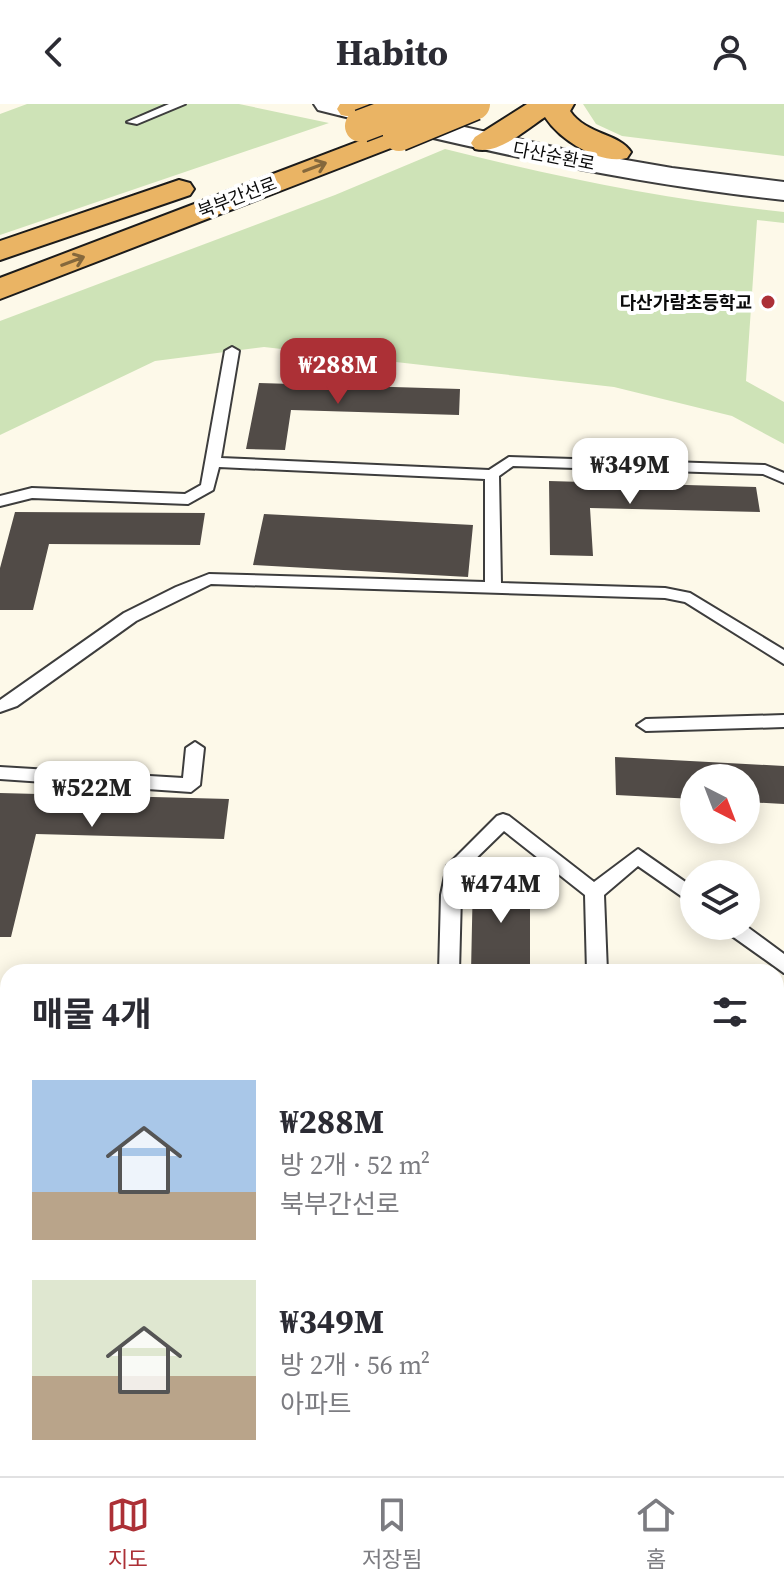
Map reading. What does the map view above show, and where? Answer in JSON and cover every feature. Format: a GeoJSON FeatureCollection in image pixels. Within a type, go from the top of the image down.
{"type":"FeatureCollection","features":[{"type":"Feature","properties":{"kind":"highway","name":"북부간선로"},"geometry":{"type":"LineString","coordinates":[[0,251],[351,111],[419,104]]}},
{"type":"Feature","properties":{"kind":"highway","name":"북부간선로"},"geometry":{"type":"LineString","coordinates":[[0,289],[474,104]]}},
{"type":"Feature","properties":{"kind":"highway"},"geometry":{"type":"LineString","coordinates":[[493,137],[546,104]]}},
{"type":"Feature","properties":{"kind":"highway"},"geometry":{"type":"LineString","coordinates":[[560,104],[556,111],[562,123],[580,136],[617,152]]}},
{"type":"Feature","properties":{"kind":"street","name":"다산순환로"},"geometry":{"type":"LineString","coordinates":[[386,104],[493,137],[784,174]]}},
{"type":"Feature","properties":{"kind":"street","name":"다산순환로"},"geometry":{"type":"LineString","coordinates":[[351,111],[493,137],[691,181],[784,191]]}},
{"type":"Feature","properties":{"kind":"lane"},"geometry":{"type":"LineString","coordinates":[[133,122],[179,104]]}},
{"type":"Feature","properties":{"kind":"lane"},"geometry":{"type":"LineString","coordinates":[[0,501],[32,493],[188,499],[208,487],[232,351]]}},
{"type":"Feature","properties":{"kind":"lane"},"geometry":{"type":"LineString","coordinates":[[212,462],[492,475],[509,461],[765,470],[784,478]]}},
{"type":"Feature","properties":{"kind":"lane"},"geometry":{"type":"LineString","coordinates":[[492,475],[493,588]]}},
{"type":"Feature","properties":{"kind":"lane"},"geometry":{"type":"LineString","coordinates":[[0,706],[11,702],[108,629],[175,592],[209,579],[665,593],[690,598],[784,658]]}},
{"type":"Feature","properties":{"kind":"lane"},"geometry":{"type":"LineString","coordinates":[[646,725],[784,721]]}},
{"type":"Feature","properties":{"kind":"lane"},"geometry":{"type":"LineString","coordinates":[[0,773],[191,785],[195,748]]}},
{"type":"Feature","properties":{"kind":"lane"},"geometry":{"type":"LineString","coordinates":[[449,964],[451,895],[456,866],[503,821],[594,892],[597,964]]}},
{"type":"Feature","properties":{"kind":"lane"},"geometry":{"type":"LineString","coordinates":[[594,892],[638,856],[680,888]]}},
{"type":"Feature","properties":{"kind":"lane"},"geometry":{"type":"LineString","coordinates":[[751,940],[783,964]]}},
{"type":"Feature","properties":{"kind":"green space"},"geometry":{"type":"Polygon","coordinates":[[[27,104],[239,104],[329,123],[0,235],[0,114],[27,104]]]}},
{"type":"Feature","properties":{"kind":"green space"},"geometry":{"type":"Polygon","coordinates":[[[583,104],[784,104],[784,156],[622,136],[596,124],[583,104]]]}},
{"type":"Feature","properties":{"kind":"green space"},"geometry":{"type":"Polygon","coordinates":[[[445,149],[613,186],[784,212],[784,223],[757,220],[746,381],[784,402],[784,444],[732,416],[614,387],[264,347],[155,361],[0,435],[0,321],[335,195],[445,149]]]}},
{"type":"Feature","properties":{"kind":"building"},"geometry":{"type":"Polygon","coordinates":[[[259,383],[460,389],[459,415],[291,410],[285,450],[246,449],[259,383]]]}},
{"type":"Feature","properties":{"kind":"building"},"geometry":{"type":"Polygon","coordinates":[[[549,481],[756,487],[760,512],[590,508],[593,556],[550,555],[549,481]]]}},
{"type":"Feature","properties":{"kind":"building"},"geometry":{"type":"Polygon","coordinates":[[[15,512],[205,513],[200,545],[49,544],[33,610],[0,610],[0,568],[15,512]]]}},
{"type":"Feature","properties":{"kind":"building"},"geometry":{"type":"Polygon","coordinates":[[[264,514],[473,525],[468,577],[253,565],[264,514]]]}},
{"type":"Feature","properties":{"kind":"building"},"geometry":{"type":"Polygon","coordinates":[[[615,757],[746,764],[680,764],[680,798],[616,795],[615,757]]]}},
{"type":"Feature","properties":{"kind":"building"},"geometry":{"type":"Polygon","coordinates":[[[760,765],[784,766],[784,804],[760,803],[760,765]]]}},
{"type":"Feature","properties":{"kind":"building"},"geometry":{"type":"Polygon","coordinates":[[[0,793],[229,799],[224,839],[36,834],[11,937],[0,937],[0,793]]]}},
{"type":"Feature","properties":{"kind":"building"},"geometry":{"type":"Polygon","coordinates":[[[473,877],[530,879],[530,964],[471,964],[473,877]]]}},
{"type":"Feature","properties":{"kind":"place","name":"다산가람초등학교"},"geometry":{"type":"Point","coordinates":[768,302]}}]}
